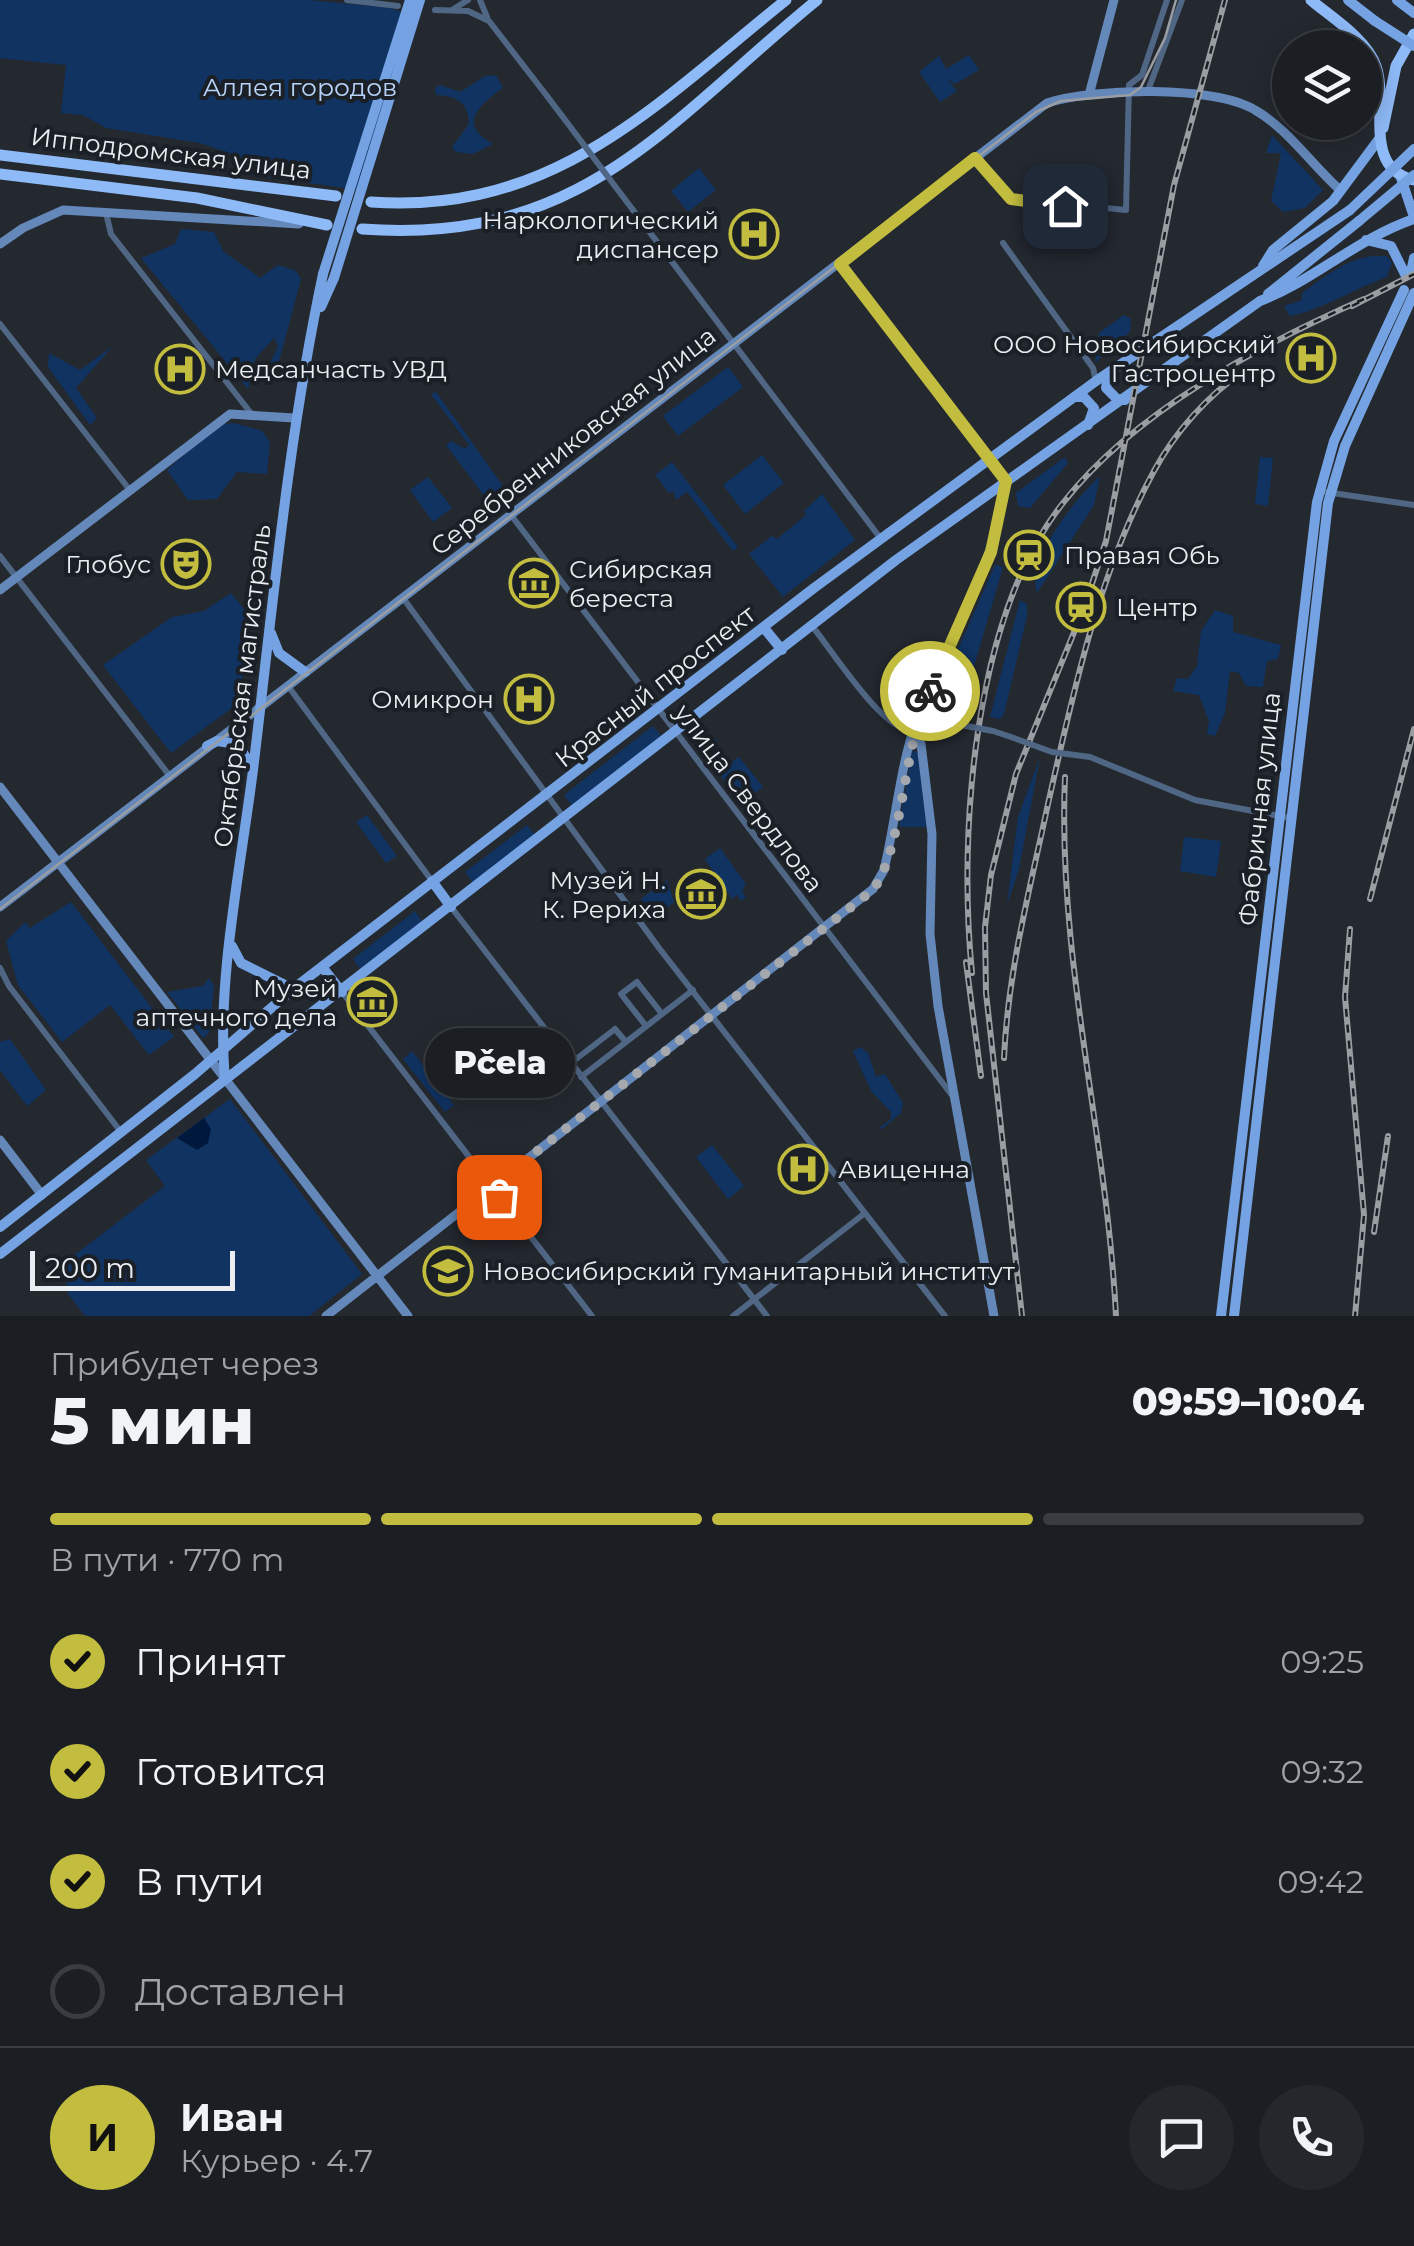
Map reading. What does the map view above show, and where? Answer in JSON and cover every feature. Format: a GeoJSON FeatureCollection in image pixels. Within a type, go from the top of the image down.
{"type":"FeatureCollection","features":[{"type":"Feature","properties":{"kind":"highway"},"geometry":{"type":"LineString","coordinates":[[372,202],[447,198],[539,177],[597,149],[687,85],[786,0]]}},
{"type":"Feature","properties":{"kind":"highway"},"geometry":{"type":"LineString","coordinates":[[362,229],[456,227],[504,218],[574,194],[654,143],[817,0]]}},
{"type":"Feature","properties":{"kind":"highway"},"geometry":{"type":"LineString","coordinates":[[1312,0],[1346,30]]}},
{"type":"Feature","properties":{"kind":"highway"},"geometry":{"type":"LineString","coordinates":[[1382,126],[1396,66],[1414,34]]}},
{"type":"Feature","properties":{"kind":"highway"},"geometry":{"type":"LineString","coordinates":[[687,85],[702,101]]}},
{"type":"Feature","properties":{"kind":"highway"},"geometry":{"type":"LineString","coordinates":[[1379,140],[1388,163],[1410,177]]}},
{"type":"Feature","properties":{"kind":"highway","name":"Ипподромская улица"},"geometry":{"type":"LineString","coordinates":[[0,155],[336,196]]}},
{"type":"Feature","properties":{"kind":"highway","name":"Ипподромская улица"},"geometry":{"type":"LineString","coordinates":[[0,174],[197,198],[327,225]]}},
{"type":"Feature","properties":{"kind":"main road","name":"Октябрьская магистраль"},"geometry":{"type":"LineString","coordinates":[[225,1080],[222,1048],[232,946],[294,418],[311,330],[410,0]]}},
{"type":"Feature","properties":{"kind":"main road","name":"Октябрьская магистраль"},"geometry":{"type":"LineString","coordinates":[[328,276],[420,0]]}},
{"type":"Feature","properties":{"kind":"main road"},"geometry":{"type":"LineString","coordinates":[[1348,0],[1414,46]]}},
{"type":"Feature","properties":{"kind":"main road"},"geometry":{"type":"LineString","coordinates":[[1397,0],[1414,13]]}},
{"type":"Feature","properties":{"kind":"main road","name":"Красный проспект"},"geometry":{"type":"LineString","coordinates":[[1,1226],[432,881],[881,539],[1110,371],[1261,270],[1273,250],[1324,209],[1378,140]]}},
{"type":"Feature","properties":{"kind":"main road"},"geometry":{"type":"LineString","coordinates":[[1261,270],[1350,210],[1414,149]]}},
{"type":"Feature","properties":{"kind":"main road"},"geometry":{"type":"LineString","coordinates":[[1410,177],[1414,218]]}},
{"type":"Feature","properties":{"kind":"main road"},"geometry":{"type":"LineString","coordinates":[[1260,300],[1410,177]]}},
{"type":"Feature","properties":{"kind":"main road","name":"Красный проспект"},"geometry":{"type":"LineString","coordinates":[[0,1254],[896,560],[1260,300],[1284,292],[1360,240],[1414,218]]}},
{"type":"Feature","properties":{"kind":"main road"},"geometry":{"type":"LineString","coordinates":[[1360,240],[1379,240],[1391,246],[1408,273],[1414,258]]}},
{"type":"Feature","properties":{"kind":"main road","name":"Фабричная улица"},"geometry":{"type":"LineString","coordinates":[[1221,1316],[1324,492],[1409,291]]}},
{"type":"Feature","properties":{"kind":"main road"},"geometry":{"type":"LineString","coordinates":[[1110,371],[1106,388],[1125,400]]}},
{"type":"Feature","properties":{"kind":"main road"},"geometry":{"type":"LineString","coordinates":[[1073,398],[1084,397],[1094,408],[1087,426]]}},
{"type":"Feature","properties":{"kind":"main road"},"geometry":{"type":"LineString","coordinates":[[990,458],[1006,481]]}},
{"type":"Feature","properties":{"kind":"main road"},"geometry":{"type":"LineString","coordinates":[[881,539],[896,560]]}},
{"type":"Feature","properties":{"kind":"main road"},"geometry":{"type":"LineString","coordinates":[[269,626],[279,654],[305,672]]}},
{"type":"Feature","properties":{"kind":"main road"},"geometry":{"type":"LineString","coordinates":[[764,628],[782,650]]}},
{"type":"Feature","properties":{"kind":"main road"},"geometry":{"type":"LineString","coordinates":[[207,746],[217,741],[237,744],[251,759],[253,768]]}},
{"type":"Feature","properties":{"kind":"main road","name":"Фабричная улица"},"geometry":{"type":"LineString","coordinates":[[1234,1316],[1284,817]]}},
{"type":"Feature","properties":{"kind":"main road"},"geometry":{"type":"LineString","coordinates":[[432,881],[451,907]]}},
{"type":"Feature","properties":{"kind":"main road"},"geometry":{"type":"LineString","coordinates":[[232,946],[241,963],[293,990]]}},
{"type":"Feature","properties":{"kind":"main road"},"geometry":{"type":"LineString","coordinates":[[322,968],[342,992]]}},
{"type":"Feature","properties":{"kind":"street"},"geometry":{"type":"LineString","coordinates":[[348,0],[398,6]]}},
{"type":"Feature","properties":{"kind":"street"},"geometry":{"type":"LineString","coordinates":[[450,10],[468,0]]}},
{"type":"Feature","properties":{"kind":"street"},"geometry":{"type":"LineString","coordinates":[[480,0],[489,21],[881,539]]}},
{"type":"Feature","properties":{"kind":"street"},"geometry":{"type":"LineString","coordinates":[[1089,96],[1114,0]]}},
{"type":"Feature","properties":{"kind":"street"},"geometry":{"type":"LineString","coordinates":[[975,158],[1011,199],[1126,210],[1129,85],[1142,75],[1167,0]]}},
{"type":"Feature","properties":{"kind":"street"},"geometry":{"type":"LineString","coordinates":[[1147,94],[1182,0]]}},
{"type":"Feature","properties":{"kind":"street"},"geometry":{"type":"LineString","coordinates":[[436,10],[478,14],[489,21]]}},
{"type":"Feature","properties":{"kind":"street","name":"Серебренниковская улица"},"geometry":{"type":"LineString","coordinates":[[0,907],[1048,103],[1129,93],[1202,95],[1259,112],[1340,190]]}},
{"type":"Feature","properties":{"kind":"street"},"geometry":{"type":"LineString","coordinates":[[0,244],[23,228],[64,210],[327,225]]}},
{"type":"Feature","properties":{"kind":"street"},"geometry":{"type":"LineString","coordinates":[[106,212],[111,234],[250,412]]}},
{"type":"Feature","properties":{"kind":"street"},"geometry":{"type":"LineString","coordinates":[[1003,243],[1093,368],[1096,381]]}},
{"type":"Feature","properties":{"kind":"street"},"geometry":{"type":"LineString","coordinates":[[840,264],[990,458]]}},
{"type":"Feature","properties":{"kind":"street"},"geometry":{"type":"LineString","coordinates":[[0,324],[129,489]]}},
{"type":"Feature","properties":{"kind":"street"},"geometry":{"type":"LineString","coordinates":[[0,590],[225,418],[250,412],[294,418]]}},
{"type":"Feature","properties":{"kind":"street"},"geometry":{"type":"LineString","coordinates":[[326,1316],[873,890],[884,870],[913,731],[969,611],[991,552],[1006,481]]}},
{"type":"Feature","properties":{"kind":"street"},"geometry":{"type":"LineString","coordinates":[[1324,492],[1414,505]]}},
{"type":"Feature","properties":{"kind":"street","name":"улица Свердлова"},"geometry":{"type":"LineString","coordinates":[[511,515],[958,1103]]}},
{"type":"Feature","properties":{"kind":"street"},"geometry":{"type":"LineString","coordinates":[[0,556],[170,775]]}},
{"type":"Feature","properties":{"kind":"street"},"geometry":{"type":"LineString","coordinates":[[403,598],[692,990],[945,1316]]}},
{"type":"Feature","properties":{"kind":"street"},"geometry":{"type":"LineString","coordinates":[[812,626],[879,711],[905,731],[913,731]]}},
{"type":"Feature","properties":{"kind":"street"},"geometry":{"type":"LineString","coordinates":[[287,685],[432,881]]}},
{"type":"Feature","properties":{"kind":"street"},"geometry":{"type":"LineString","coordinates":[[918,716],[993,732],[1052,752],[1090,756],[1195,800],[1284,817]]}},
{"type":"Feature","properties":{"kind":"street"},"geometry":{"type":"LineString","coordinates":[[913,731],[921,744],[932,834],[929,896],[934,970],[994,1316]]}},
{"type":"Feature","properties":{"kind":"street"},"geometry":{"type":"LineString","coordinates":[[0,787],[408,1316]]}},
{"type":"Feature","properties":{"kind":"street"},"geometry":{"type":"LineString","coordinates":[[451,907],[767,1316]]}},
{"type":"Feature","properties":{"kind":"street"},"geometry":{"type":"LineString","coordinates":[[0,968],[9,986],[121,1132]]}},
{"type":"Feature","properties":{"kind":"street"},"geometry":{"type":"LineString","coordinates":[[646,1026],[621,994],[636,982],[662,1014]]}},
{"type":"Feature","properties":{"kind":"street"},"geometry":{"type":"LineString","coordinates":[[582,1077],[692,990]]}},
{"type":"Feature","properties":{"kind":"street"},"geometry":{"type":"LineString","coordinates":[[342,992],[592,1316]]}},
{"type":"Feature","properties":{"kind":"street"},"geometry":{"type":"LineString","coordinates":[[570,1063],[615,1029],[626,1042]]}},
{"type":"Feature","properties":{"kind":"street"},"geometry":{"type":"LineString","coordinates":[[0,1140],[42,1195]]}},
{"type":"Feature","properties":{"kind":"street"},"geometry":{"type":"LineString","coordinates":[[734,1316],[866,1213]]}},
{"type":"Feature","properties":{"kind":"green space","name":"Аллея городов"},"geometry":{"type":"Polygon","coordinates":[[[0,0],[309,0],[390,8],[416,17],[358,190],[252,175],[252,161],[200,143],[106,128],[83,115],[61,113],[66,65],[0,58],[0,0]]]}},
{"type":"Feature","properties":{"kind":"green space"},"geometry":{"type":"Polygon","coordinates":[[[969,55],[979,70],[955,84],[947,79],[957,91],[940,102],[919,72],[939,56],[946,69],[969,55]]]}},
{"type":"Feature","properties":{"kind":"green space"},"geometry":{"type":"Polygon","coordinates":[[[496,75],[503,88],[487,100],[474,121],[476,129],[493,144],[473,154],[456,152],[452,147],[469,124],[467,110],[455,99],[436,95],[435,88],[440,85],[460,92],[485,76],[496,75]]]}},
{"type":"Feature","properties":{"kind":"green space"},"geometry":{"type":"Polygon","coordinates":[[[1272,135],[1272,140],[1277,140],[1323,190],[1305,208],[1283,212],[1271,201],[1281,153],[1266,153],[1272,135]]]}},
{"type":"Feature","properties":{"kind":"green space"},"geometry":{"type":"Polygon","coordinates":[[[699,168],[716,190],[688,212],[671,191],[699,168]]]}},
{"type":"Feature","properties":{"kind":"green space"},"geometry":{"type":"Polygon","coordinates":[[[181,229],[214,232],[223,251],[260,278],[278,265],[296,271],[301,279],[273,384],[268,368],[278,346],[274,338],[255,359],[248,389],[141,258],[175,244],[181,229]]]}},
{"type":"Feature","properties":{"kind":"green space"},"geometry":{"type":"Polygon","coordinates":[[[1387,256],[1392,263],[1387,277],[1290,316],[1284,306],[1302,300],[1302,293],[1319,281],[1345,264],[1387,256]]]}},
{"type":"Feature","properties":{"kind":"green space"},"geometry":{"type":"Polygon","coordinates":[[[1124,315],[1131,319],[1130,332],[1095,363],[1099,333],[1124,315]]]}},
{"type":"Feature","properties":{"kind":"green space"},"geometry":{"type":"Polygon","coordinates":[[[113,346],[76,388],[97,418],[90,425],[48,367],[49,353],[80,370],[113,346]]]}},
{"type":"Feature","properties":{"kind":"green space"},"geometry":{"type":"Polygon","coordinates":[[[728,367],[743,387],[678,436],[663,416],[728,367]]]}},
{"type":"Feature","properties":{"kind":"green space"},"geometry":{"type":"Polygon","coordinates":[[[436,392],[508,493],[491,505],[446,445],[451,441],[465,449],[469,445],[431,394],[436,392]]]}},
{"type":"Feature","properties":{"kind":"green space"},"geometry":{"type":"Polygon","coordinates":[[[234,423],[262,431],[270,442],[267,474],[237,472],[217,499],[188,500],[167,470],[217,425],[234,423]]]}},
{"type":"Feature","properties":{"kind":"green space"},"geometry":{"type":"Polygon","coordinates":[[[762,455],[784,483],[745,514],[723,485],[762,455]]]}},
{"type":"Feature","properties":{"kind":"green space"},"geometry":{"type":"Polygon","coordinates":[[[1065,457],[1068,463],[1030,508],[1018,506],[1016,493],[1065,457]]]}},
{"type":"Feature","properties":{"kind":"green space"},"geometry":{"type":"Polygon","coordinates":[[[1260,457],[1273,458],[1268,506],[1255,504],[1260,457]]]}},
{"type":"Feature","properties":{"kind":"green space"},"geometry":{"type":"Polygon","coordinates":[[[672,462],[738,547],[733,551],[687,492],[676,500],[673,491],[669,493],[655,475],[672,462]]]}},
{"type":"Feature","properties":{"kind":"green space"},"geometry":{"type":"Polygon","coordinates":[[[1100,476],[1094,505],[1037,593],[1039,564],[1055,530],[1100,476]]]}},
{"type":"Feature","properties":{"kind":"green space"},"geometry":{"type":"Polygon","coordinates":[[[428,477],[452,508],[433,522],[410,490],[428,477]]]}},
{"type":"Feature","properties":{"kind":"green space"},"geometry":{"type":"Polygon","coordinates":[[[822,494],[855,540],[783,597],[749,554],[772,536],[777,539],[806,515],[804,511],[822,494]]]}},
{"type":"Feature","properties":{"kind":"green space"},"geometry":{"type":"Polygon","coordinates":[[[995,565],[1003,567],[959,718],[932,709],[995,565]]]}},
{"type":"Feature","properties":{"kind":"green space"},"geometry":{"type":"Polygon","coordinates":[[[231,593],[248,614],[240,702],[171,753],[103,665],[172,617],[204,611],[231,593]]]}},
{"type":"Feature","properties":{"kind":"green space"},"geometry":{"type":"Polygon","coordinates":[[[1020,600],[1027,604],[1027,616],[1004,714],[1000,719],[990,717],[1020,600]]]}},
{"type":"Feature","properties":{"kind":"green space"},"geometry":{"type":"Polygon","coordinates":[[[1215,610],[1233,616],[1233,632],[1281,645],[1278,659],[1267,661],[1263,687],[1246,686],[1239,673],[1230,671],[1225,713],[1215,736],[1207,734],[1209,721],[1199,695],[1173,691],[1177,678],[1188,679],[1197,666],[1201,631],[1215,610]]]}},
{"type":"Feature","properties":{"kind":"green space"},"geometry":{"type":"Polygon","coordinates":[[[653,726],[663,738],[573,807],[564,795],[653,726]]]}},
{"type":"Feature","properties":{"kind":"green space"},"geometry":{"type":"Polygon","coordinates":[[[704,732],[718,741],[706,750],[721,770],[739,757],[763,787],[742,804],[694,741],[704,732]]]}},
{"type":"Feature","properties":{"kind":"green space"},"geometry":{"type":"Polygon","coordinates":[[[912,751],[918,752],[927,827],[899,827],[912,751]]]}},
{"type":"Feature","properties":{"kind":"green space"},"geometry":{"type":"Polygon","coordinates":[[[1040,757],[1019,869],[1007,905],[1018,817],[1040,757]]]}},
{"type":"Feature","properties":{"kind":"green space"},"geometry":{"type":"Polygon","coordinates":[[[367,815],[397,856],[386,863],[356,822],[367,815]]]}},
{"type":"Feature","properties":{"kind":"green space"},"geometry":{"type":"Polygon","coordinates":[[[527,825],[536,836],[474,884],[465,872],[527,825]]]}},
{"type":"Feature","properties":{"kind":"green space"},"geometry":{"type":"Polygon","coordinates":[[[1184,837],[1221,841],[1216,877],[1180,871],[1184,837]]]}},
{"type":"Feature","properties":{"kind":"green space"},"geometry":{"type":"Polygon","coordinates":[[[720,848],[746,884],[742,891],[746,897],[741,901],[737,895],[732,899],[705,859],[720,848]]]}},
{"type":"Feature","properties":{"kind":"green space"},"geometry":{"type":"Polygon","coordinates":[[[667,880],[674,902],[654,917],[641,899],[667,880]]]}},
{"type":"Feature","properties":{"kind":"green space"},"geometry":{"type":"Polygon","coordinates":[[[71,902],[174,1037],[149,1055],[110,1005],[62,1042],[18,985],[6,941],[25,922],[30,928],[71,902]]]}},
{"type":"Feature","properties":{"kind":"green space"},"geometry":{"type":"Polygon","coordinates":[[[415,911],[423,923],[361,970],[353,959],[415,911]]]}},
{"type":"Feature","properties":{"kind":"green space"},"geometry":{"type":"Polygon","coordinates":[[[209,978],[214,985],[209,1033],[203,1038],[167,992],[203,986],[209,978]]]}},
{"type":"Feature","properties":{"kind":"green space"},"geometry":{"type":"Polygon","coordinates":[[[10,1039],[46,1090],[27,1106],[0,1070],[0,1042],[10,1039]]]}},
{"type":"Feature","properties":{"kind":"green space"},"geometry":{"type":"Polygon","coordinates":[[[860,1047],[868,1053],[876,1077],[885,1074],[903,1103],[901,1113],[882,1129],[879,1128],[891,1119],[891,1112],[871,1091],[853,1051],[860,1047]]]}},
{"type":"Feature","properties":{"kind":"green space"},"geometry":{"type":"Polygon","coordinates":[[[412,1051],[454,1105],[445,1112],[403,1059],[412,1051]]]}},
{"type":"Feature","properties":{"kind":"green space"},"geometry":{"type":"Polygon","coordinates":[[[230,1099],[362,1274],[309,1316],[85,1316],[68,1294],[64,1263],[165,1186],[146,1160],[230,1099]]]}},
{"type":"Feature","properties":{"kind":"green space"},"geometry":{"type":"Polygon","coordinates":[[[712,1145],[744,1186],[728,1199],[696,1157],[712,1145]]]}},
{"type":"Feature","properties":{"kind":"shaded area"},"geometry":{"type":"Polygon","coordinates":[[[204,1118],[211,1129],[208,1143],[197,1150],[177,1138],[204,1118]]]}},
{"type":"Feature","properties":{"kind":"tram line"},"geometry":{"type":"LineString","coordinates":[[0,909],[1036,112],[1061,101],[1130,95],[1141,87],[1165,38],[1176,0]]}},
{"type":"Feature","properties":{"kind":"railway"},"geometry":{"type":"LineString","coordinates":[[1022,1316],[986,993],[985,927],[991,875],[1016,774],[1084,608],[1106,541],[1174,185],[1225,0]]}},
{"type":"Feature","properties":{"kind":"railway"},"geometry":{"type":"LineString","coordinates":[[1352,306],[1414,274]]}},
{"type":"Feature","properties":{"kind":"railway"},"geometry":{"type":"LineString","coordinates":[[972,973],[968,857],[978,728],[1009,605],[1033,550],[1063,503],[1092,470],[1162,410],[1283,337],[1364,299]]}},
{"type":"Feature","properties":{"kind":"railway"},"geometry":{"type":"LineString","coordinates":[[1004,1058],[1010,993],[1027,899],[1067,719],[1103,591],[1135,509],[1162,456],[1205,403],[1245,370]]}},
{"type":"Feature","properties":{"kind":"railway"},"geometry":{"type":"LineString","coordinates":[[1370,899],[1414,729]]}},
{"type":"Feature","properties":{"kind":"railway"},"geometry":{"type":"LineString","coordinates":[[1065,777],[1068,913],[1103,1181],[1116,1316]]}},
{"type":"Feature","properties":{"kind":"railway"},"geometry":{"type":"LineString","coordinates":[[1350,929],[1345,997],[1364,1215],[1355,1316]]}},
{"type":"Feature","properties":{"kind":"railway"},"geometry":{"type":"LineString","coordinates":[[966,962],[981,1076]]}},
{"type":"Feature","properties":{"kind":"railway"},"geometry":{"type":"LineString","coordinates":[[1374,1232],[1388,1136]]}},
{"type":"Feature","properties":{"kind":"way so far"},"geometry":{"type":"LineString","coordinates":[[499,1197],[491,1187],[873,890],[884,870],[908,753],[930,691]]}},
{"type":"Feature","properties":{"kind":"place","name":"Наркологический диспансер"},"geometry":{"type":"Point","coordinates":[754,234]}},
{"type":"Feature","properties":{"kind":"place","name":"ООО Новосибирский Гастроцентр"},"geometry":{"type":"Point","coordinates":[1311,358]}},
{"type":"Feature","properties":{"kind":"place","name":"Медсанчасть УВД"},"geometry":{"type":"Point","coordinates":[180,369]}},
{"type":"Feature","properties":{"kind":"place","name":"Правая Обь"},"geometry":{"type":"Point","coordinates":[1029,555]}},
{"type":"Feature","properties":{"kind":"place","name":"Глобус"},"geometry":{"type":"Point","coordinates":[186,564]}},
{"type":"Feature","properties":{"kind":"place","name":"Сибирская береста"},"geometry":{"type":"Point","coordinates":[534,583]}},
{"type":"Feature","properties":{"kind":"place","name":"Центр"},"geometry":{"type":"Point","coordinates":[1081,607]}},
{"type":"Feature","properties":{"kind":"place","name":"Омикрон"},"geometry":{"type":"Point","coordinates":[529,699]}},
{"type":"Feature","properties":{"kind":"place","name":"Музей Н. К. Рериха"},"geometry":{"type":"Point","coordinates":[701,894]}},
{"type":"Feature","properties":{"kind":"place","name":"Музей аптечного дела"},"geometry":{"type":"Point","coordinates":[372,1002]}},
{"type":"Feature","properties":{"kind":"place","name":"Авиценна"},"geometry":{"type":"Point","coordinates":[803,1169]}},
{"type":"Feature","properties":{"kind":"place","name":"Pčela"},"geometry":{"type":"Point","coordinates":[499,1197]}},
{"type":"Feature","properties":{"kind":"place","name":"Новосибирский гуманитарный институт"},"geometry":{"type":"Point","coordinates":[448,1271]}},
{"type":"Feature","properties":{"kind":"route"},"geometry":{"type":"LineString","coordinates":[[930,691],[969,611],[991,552],[1006,481],[840,264],[975,158],[1011,199],[1065,206]]}}]}
